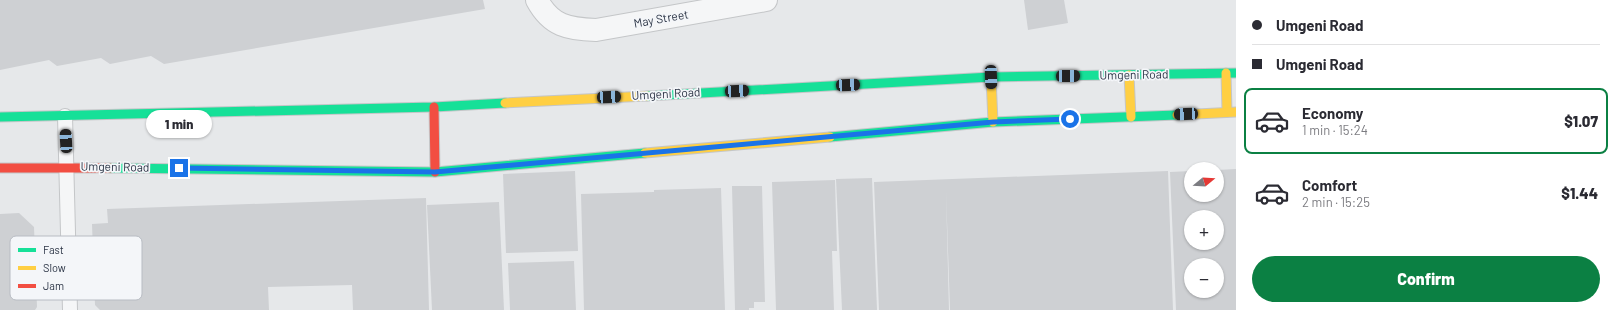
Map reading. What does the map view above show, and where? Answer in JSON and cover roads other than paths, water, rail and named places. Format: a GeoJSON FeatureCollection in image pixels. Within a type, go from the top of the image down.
{"type":"FeatureCollection","features":[{"type":"Feature","properties":{"kind":"main road"},"geometry":{"type":"LineString","coordinates":[[1226,73],[1232,112]]}},
{"type":"Feature","properties":{"kind":"main road","name":"Umgeni Road"},"geometry":{"type":"LineString","coordinates":[[0,117],[434,107],[991,77],[1236,73]]}},
{"type":"Feature","properties":{"kind":"main road"},"geometry":{"type":"LineString","coordinates":[[1129,75],[1131,117]]}},
{"type":"Feature","properties":{"kind":"main road"},"geometry":{"type":"LineString","coordinates":[[991,77],[993,122]]}},
{"type":"Feature","properties":{"kind":"main road"},"geometry":{"type":"LineString","coordinates":[[434,107],[435,172]]}},
{"type":"Feature","properties":{"kind":"main road","name":"Umgeni Road"},"geometry":{"type":"LineString","coordinates":[[0,168],[67,167],[435,172],[993,122],[1232,112]]}},
{"type":"Feature","properties":{"kind":"street","name":"May Street"},"geometry":{"type":"LineString","coordinates":[[537,0],[543,12],[556,23],[577,29],[596,30],[766,0]]}},
{"type":"Feature","properties":{"kind":"lane"},"geometry":{"type":"LineString","coordinates":[[65,116],[68,236]]}},
{"type":"Feature","properties":{"kind":"lane"},"geometry":{"type":"LineString","coordinates":[[70,300],[70,310]]}}]}
